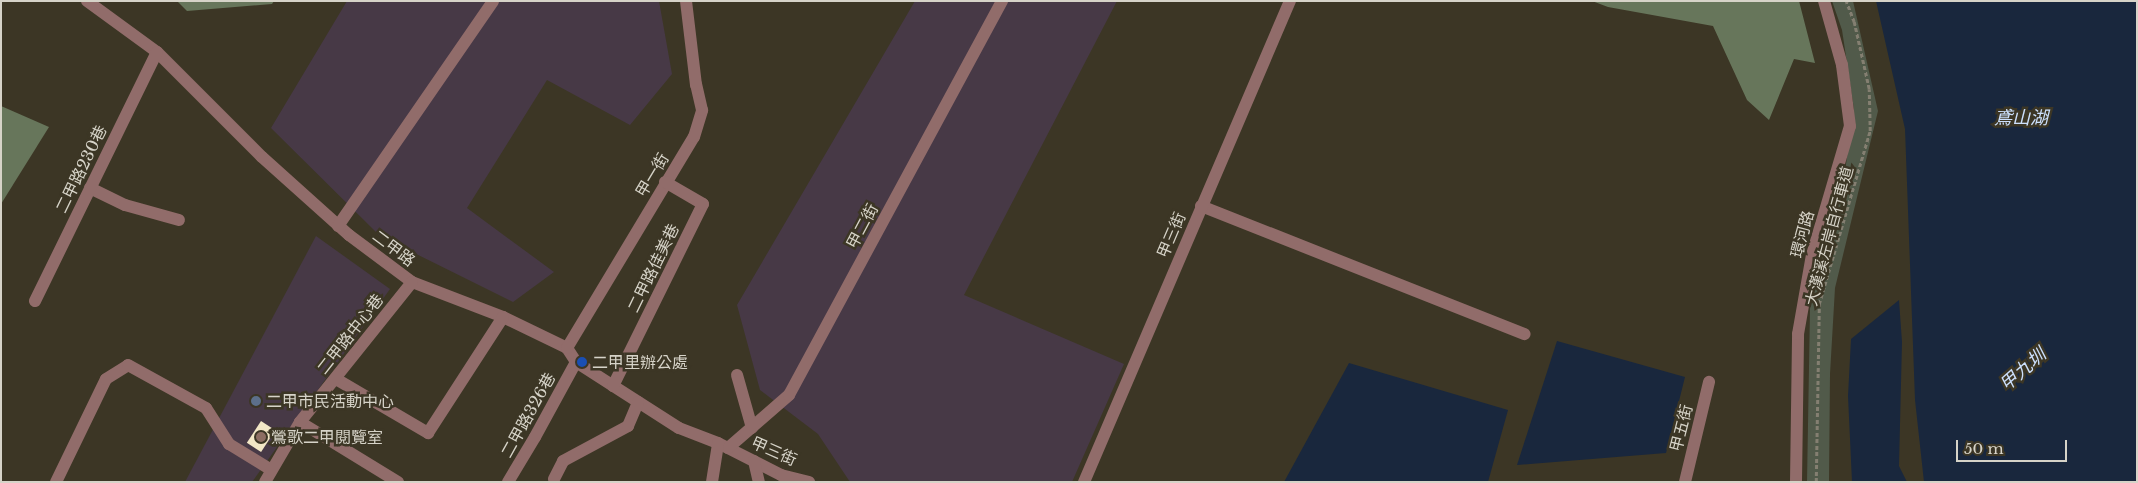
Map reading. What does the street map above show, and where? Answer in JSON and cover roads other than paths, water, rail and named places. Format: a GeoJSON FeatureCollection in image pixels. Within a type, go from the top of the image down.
{"type":"FeatureCollection","features":[{"type":"Feature","properties":{"kind":"street","name":"二甲路"},"geometry":{"type":"LineString","coordinates":[[87,1],[157,52],[262,158],[338,226],[412,282],[503,316],[567,348]]}},
{"type":"Feature","properties":{"kind":"street"},"geometry":{"type":"LineString","coordinates":[[338,226],[493,1]]}},
{"type":"Feature","properties":{"kind":"street","name":"甲一街"},"geometry":{"type":"LineString","coordinates":[[567,348],[665,182],[694,137],[702,110],[696,85],[686,1]]}},
{"type":"Feature","properties":{"kind":"street","name":"甲二街"},"geometry":{"type":"LineString","coordinates":[[723,445],[752,428],[789,395],[1002,1]]}},
{"type":"Feature","properties":{"kind":"street","name":"甲三街"},"geometry":{"type":"LineString","coordinates":[[1084,482],[1290,1]]}},
{"type":"Feature","properties":{"kind":"street","name":"環河路"},"geometry":{"type":"LineString","coordinates":[[1796,482],[1798,334],[1812,255],[1850,126],[1842,65],[1824,1]]}},
{"type":"Feature","properties":{"kind":"street","name":"二甲路230巷"},"geometry":{"type":"LineString","coordinates":[[35,301],[157,52]]}},
{"type":"Feature","properties":{"kind":"street","name":"二甲路佳美巷"},"geometry":{"type":"LineString","coordinates":[[613,386],[703,204],[665,182]]}},
{"type":"Feature","properties":{"kind":"street"},"geometry":{"type":"LineString","coordinates":[[90,188],[126,205],[179,220]]}},
{"type":"Feature","properties":{"kind":"street"},"geometry":{"type":"LineString","coordinates":[[1201,206],[1525,334]]}},
{"type":"Feature","properties":{"kind":"street","name":"二甲路中心巷"},"geometry":{"type":"LineString","coordinates":[[265,482],[270,469],[300,422],[412,282]]}},
{"type":"Feature","properties":{"kind":"street"},"geometry":{"type":"LineString","coordinates":[[336,379],[428,433],[503,316]]}},
{"type":"Feature","properties":{"kind":"street"},"geometry":{"type":"LineString","coordinates":[[567,348],[576,362],[678,428],[723,445],[710,481]]}},
{"type":"Feature","properties":{"kind":"street","name":"二甲路326巷"},"geometry":{"type":"LineString","coordinates":[[508,482],[576,362]]}},
{"type":"Feature","properties":{"kind":"street"},"geometry":{"type":"LineString","coordinates":[[56,482],[106,379],[128,365],[206,408],[229,444],[270,469]]}},
{"type":"Feature","properties":{"kind":"street"},"geometry":{"type":"LineString","coordinates":[[737,375],[752,428]]}},
{"type":"Feature","properties":{"kind":"street","name":"甲五街"},"geometry":{"type":"LineString","coordinates":[[1685,482],[1709,382]]}},
{"type":"Feature","properties":{"kind":"street"},"geometry":{"type":"LineString","coordinates":[[554,478],[563,462],[628,426],[638,402]]}},
{"type":"Feature","properties":{"kind":"street"},"geometry":{"type":"LineString","coordinates":[[300,422],[398,482]]}},
{"type":"Feature","properties":{"kind":"street","name":"甲三街"},"geometry":{"type":"LineString","coordinates":[[723,445],[781,475],[809,482]]}},
{"type":"Feature","properties":{"kind":"street"},"geometry":{"type":"LineString","coordinates":[[754,461],[759,482]]}},
{"type":"Feature","properties":{"kind":"water","name":"鳶山湖"},"geometry":{"type":"Polygon","coordinates":[[[1876,1],[2137,1],[2137,482],[1924,482],[1915,400],[1905,129],[1876,1]]]}},
{"type":"Feature","properties":{"kind":"water"},"geometry":{"type":"Polygon","coordinates":[[[1899,300],[1902,342],[1899,466],[1907,482],[1852,482],[1848,396],[1851,339],[1899,300]]]}},
{"type":"Feature","properties":{"kind":"water"},"geometry":{"type":"Polygon","coordinates":[[[1557,341],[1685,377],[1666,453],[1517,465],[1557,341]]]}},
{"type":"Feature","properties":{"kind":"water"},"geometry":{"type":"Polygon","coordinates":[[[1349,363],[1508,410],[1488,482],[1284,482],[1349,363]]]}},
{"type":"Feature","properties":{"kind":"place","name":"二甲里辦公處"},"geometry":{"type":"Point","coordinates":[582,362]}},
{"type":"Feature","properties":{"kind":"place","name":"二甲市民活動中心"},"geometry":{"type":"Point","coordinates":[256,401]}},
{"type":"Feature","properties":{"kind":"place","name":"鶯歌二甲閱覽室"},"geometry":{"type":"Point","coordinates":[261,437]}},
{"type":"Feature","properties":{"kind":"water label","name":"甲九圳"},"geometry":{"type":"Point","coordinates":[2023,370]}}]}
